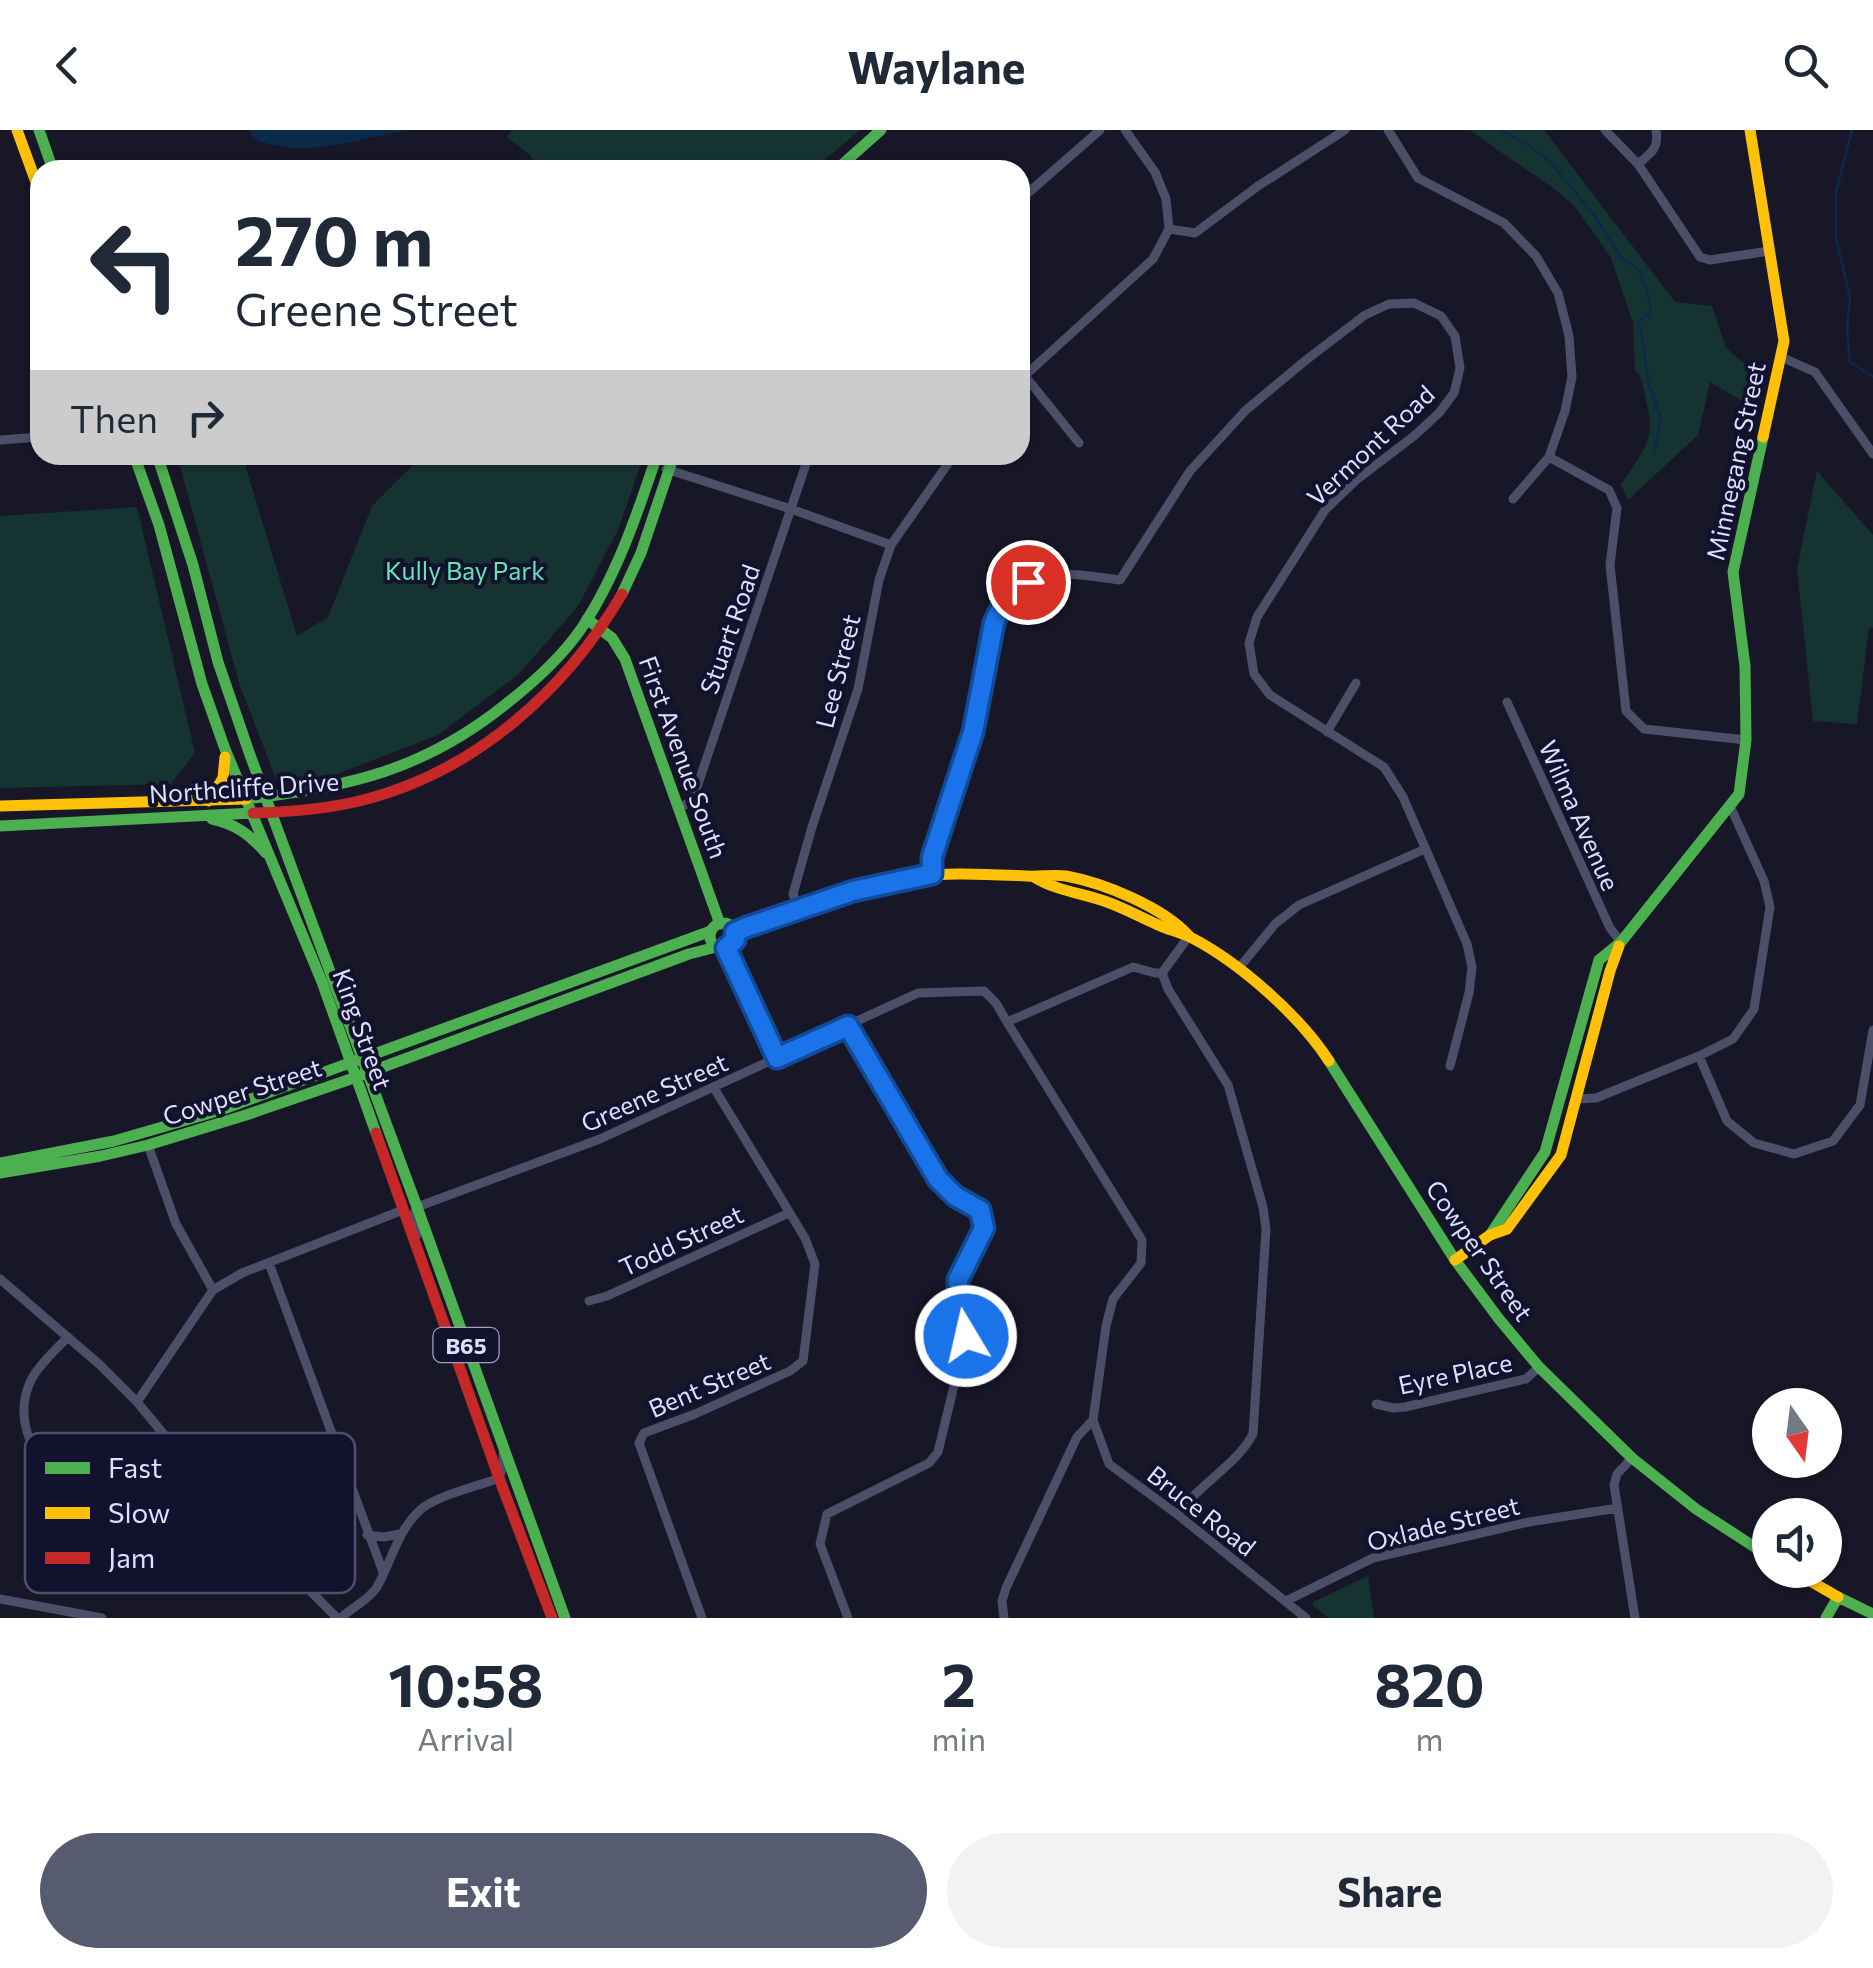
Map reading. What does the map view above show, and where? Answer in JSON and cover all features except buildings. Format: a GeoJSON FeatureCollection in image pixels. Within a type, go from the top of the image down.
{"type":"FeatureCollection","features":[{"type":"Feature","properties":{"kind":"main road"},"geometry":{"type":"LineString","coordinates":[[17,130],[30,166]]}},
{"type":"Feature","properties":{"kind":"main road"},"geometry":{"type":"LineString","coordinates":[[39,130],[50,160]]}},
{"type":"Feature","properties":{"kind":"main road"},"geometry":{"type":"LineString","coordinates":[[847,160],[881,130]]}},
{"type":"Feature","properties":{"kind":"main road","name":"Minnegang Street"},"geometry":{"type":"LineString","coordinates":[[1490,1235],[1546,1152],[1599,960],[1621,942],[1739,794],[1746,740],[1745,666],[1734,572],[1784,341],[1750,130]]}},
{"type":"Feature","properties":{"kind":"main road","name":"King Street"},"geometry":{"type":"LineString","coordinates":[[138,465],[159,525],[202,684],[356,1061]]}},
{"type":"Feature","properties":{"kind":"main road","name":"King Street"},"geometry":{"type":"LineString","coordinates":[[161,465],[218,662],[273,812],[403,1210],[552,1618]]}},
{"type":"Feature","properties":{"kind":"main road","name":"Northcliffe Drive"},"geometry":{"type":"LineString","coordinates":[[0,806],[246,799],[330,789],[397,770],[447,747],[535,681],[587,619],[621,555],[653,465]]}},
{"type":"Feature","properties":{"kind":"main road","name":"Northcliffe Drive"},"geometry":{"type":"LineString","coordinates":[[0,826],[273,812],[368,799],[461,760],[521,716],[558,682],[602,629],[627,584],[671,465]]}},
{"type":"Feature","properties":{"kind":"main road","name":"First Avenue South"},"geometry":{"type":"LineString","coordinates":[[587,619],[612,638],[625,659],[679,808],[716,927]]}},
{"type":"Feature","properties":{"kind":"main road"},"geometry":{"type":"LineString","coordinates":[[209,800],[223,778],[226,749]]}},
{"type":"Feature","properties":{"kind":"main road"},"geometry":{"type":"LineString","coordinates":[[193,815],[242,828],[271,859]]}},
{"type":"Feature","properties":{"kind":"main road","name":"Cowper Street"},"geometry":{"type":"LineString","coordinates":[[735,932],[853,891],[932,874],[990,873],[1034,877],[1053,874],[1099,886],[1176,920],[1189,936]]}},
{"type":"Feature","properties":{"kind":"main road","name":"Cowper Street"},"geometry":{"type":"LineString","coordinates":[[1034,877],[1189,936],[1239,968],[1290,1015],[1325,1055],[1455,1260],[1539,1367],[1632,1458],[1696,1509],[1752,1546]]}},
{"type":"Feature","properties":{"kind":"main road"},"geometry":{"type":"LineString","coordinates":[[1072,892],[1099,886],[1106,895],[1123,902],[1126,909]]}},
{"type":"Feature","properties":{"kind":"main road"},"geometry":{"type":"LineString","coordinates":[[728,924],[735,932],[735,940],[721,947],[712,941],[716,927],[728,924]]}},
{"type":"Feature","properties":{"kind":"main road","name":"Cowper Street"},"geometry":{"type":"LineString","coordinates":[[0,1162],[91,1146],[256,1098],[716,927]]}},
{"type":"Feature","properties":{"kind":"main road","name":"Minnegang Street"},"geometry":{"type":"LineString","coordinates":[[1455,1260],[1490,1235],[1507,1229],[1561,1155],[1621,942]]}},
{"type":"Feature","properties":{"kind":"main road","name":"Cowper Street"},"geometry":{"type":"LineString","coordinates":[[0,1173],[148,1145],[292,1100],[688,954],[721,947]]}},
{"type":"Feature","properties":{"kind":"main road","name":"King Street"},"geometry":{"type":"LineString","coordinates":[[361,1075],[417,1207],[564,1618]]}},
{"type":"Feature","properties":{"kind":"main road"},"geometry":{"type":"LineString","coordinates":[[1822,1588],[1873,1614]]}},
{"type":"Feature","properties":{"kind":"main road"},"geometry":{"type":"LineString","coordinates":[[1826,1618],[1838,1597]]}},
{"type":"Feature","properties":{"kind":"street"},"geometry":{"type":"LineString","coordinates":[[1030,191],[1100,130]]}},
{"type":"Feature","properties":{"kind":"street"},"geometry":{"type":"LineString","coordinates":[[1030,371],[1153,259],[1169,229],[1166,199],[1155,172],[1125,130]]}},
{"type":"Feature","properties":{"kind":"street"},"geometry":{"type":"LineString","coordinates":[[1169,229],[1194,233],[1345,130]]}},
{"type":"Feature","properties":{"kind":"street"},"geometry":{"type":"LineString","coordinates":[[1388,130],[1418,178],[1504,223],[1536,256],[1558,293],[1569,336],[1572,377],[1565,412],[1549,457],[1513,499]]}},
{"type":"Feature","properties":{"kind":"street"},"geometry":{"type":"LineString","coordinates":[[1606,130],[1638,164],[1700,257],[1710,260],[1769,251]]}},
{"type":"Feature","properties":{"kind":"street"},"geometry":{"type":"LineString","coordinates":[[1614,138],[1628,130]]}},
{"type":"Feature","properties":{"kind":"street"},"geometry":{"type":"LineString","coordinates":[[1638,164],[1658,142],[1656,130]]}},
{"type":"Feature","properties":{"kind":"street","name":"Vermont Road"},"geometry":{"type":"LineString","coordinates":[[932,874],[932,857],[973,732],[994,623],[1010,593],[1054,574],[1120,580],[1190,472],[1246,410],[1365,315],[1389,304],[1414,303],[1441,316],[1455,336],[1460,368],[1454,392],[1439,413],[1414,436],[1355,481],[1325,510],[1256,616],[1249,642],[1254,674],[1270,696],[1384,767],[1403,797],[1467,944],[1472,966],[1469,994],[1450,1066]]}},
{"type":"Feature","properties":{"kind":"street"},"geometry":{"type":"LineString","coordinates":[[1780,358],[1816,372],[1873,454]]}},
{"type":"Feature","properties":{"kind":"street"},"geometry":{"type":"LineString","coordinates":[[1030,387],[1078,443]]}},
{"type":"Feature","properties":{"kind":"street"},"geometry":{"type":"LineString","coordinates":[[0,440],[30,438]]}},
{"type":"Feature","properties":{"kind":"street"},"geometry":{"type":"LineString","coordinates":[[1549,457],[1609,490],[1617,508],[1610,565],[1626,712],[1644,730],[1746,740]]}},
{"type":"Feature","properties":{"kind":"street"},"geometry":{"type":"LineString","coordinates":[[662,465],[892,545]]}},
{"type":"Feature","properties":{"kind":"street","name":"Stuart Road"},"geometry":{"type":"LineString","coordinates":[[679,808],[690,802],[695,793],[806,465]]}},
{"type":"Feature","properties":{"kind":"street","name":"Lee Street"},"geometry":{"type":"LineString","coordinates":[[799,910],[793,894],[858,688],[879,580],[892,545],[947,465]]}},
{"type":"Feature","properties":{"kind":"street"},"geometry":{"type":"LineString","coordinates":[[1327,732],[1356,683]]}},
{"type":"Feature","properties":{"kind":"street","name":"Wilma Avenue"},"geometry":{"type":"LineString","coordinates":[[1507,702],[1610,928],[1621,942]]}},
{"type":"Feature","properties":{"kind":"street"},"geometry":{"type":"LineString","coordinates":[[1576,1098],[1596,1098],[1733,1039],[1754,1009],[1770,907],[1764,881],[1730,806]]}},
{"type":"Feature","properties":{"kind":"street"},"geometry":{"type":"LineString","coordinates":[[1239,968],[1276,924],[1299,905],[1425,850]]}},
{"type":"Feature","properties":{"kind":"street"},"geometry":{"type":"LineString","coordinates":[[1162,973],[1189,936]]}},
{"type":"Feature","properties":{"kind":"street"},"geometry":{"type":"LineString","coordinates":[[721,947],[777,1058]]}},
{"type":"Feature","properties":{"kind":"street"},"geometry":{"type":"LineString","coordinates":[[1004,1618],[1002,1601],[1006,1588],[1076,1436],[1093,1420],[1106,1326],[1114,1299],[1140,1262],[1142,1240],[1007,1022],[1133,966],[1162,973]]}},
{"type":"Feature","properties":{"kind":"street"},"geometry":{"type":"LineString","coordinates":[[1162,973],[1168,990],[1228,1085],[1266,1219],[1253,1434],[1178,1515]]}},
{"type":"Feature","properties":{"kind":"street","name":"Greene Street"},"geometry":{"type":"LineString","coordinates":[[417,1207],[600,1139],[918,993],[984,991],[1007,1022]]}},
{"type":"Feature","properties":{"kind":"street"},"geometry":{"type":"LineString","coordinates":[[848,1026],[938,1179],[955,1196],[980,1210],[984,1228],[958,1280],[966,1336],[938,1452],[929,1463],[827,1514],[820,1544],[848,1618]]}},
{"type":"Feature","properties":{"kind":"street"},"geometry":{"type":"LineString","coordinates":[[1699,1056],[1727,1121],[1754,1143],[1794,1154],[1832,1140],[1860,1105],[1873,1030]]}},
{"type":"Feature","properties":{"kind":"street","name":"Bent Street"},"geometry":{"type":"LineString","coordinates":[[702,1618],[639,1444],[644,1433],[790,1371],[803,1360],[815,1264],[804,1238],[714,1088]]}},
{"type":"Feature","properties":{"kind":"street"},"geometry":{"type":"LineString","coordinates":[[148,1145],[176,1224],[214,1290]]}},
{"type":"Feature","properties":{"kind":"street"},"geometry":{"type":"LineString","coordinates":[[414,1242],[417,1207]]}},
{"type":"Feature","properties":{"kind":"street"},"geometry":{"type":"LineString","coordinates":[[137,1402],[214,1290],[242,1273],[403,1210]]}},
{"type":"Feature","properties":{"kind":"street","name":"Todd Street"},"geometry":{"type":"LineString","coordinates":[[589,1301],[788,1214]]}},
{"type":"Feature","properties":{"kind":"street"},"geometry":{"type":"LineString","coordinates":[[268,1263],[331,1433]]}},
{"type":"Feature","properties":{"kind":"street"},"geometry":{"type":"LineString","coordinates":[[0,1278],[98,1364],[163,1433]]}},
{"type":"Feature","properties":{"kind":"street"},"geometry":{"type":"LineString","coordinates":[[26,1433],[26,1390],[36,1372],[68,1337]]}},
{"type":"Feature","properties":{"kind":"street","name":"Eyre Place"},"geometry":{"type":"LineString","coordinates":[[1376,1404],[1393,1408],[1422,1403],[1526,1379],[1539,1367]]}},
{"type":"Feature","properties":{"kind":"street","name":"Bruce Road"},"geometry":{"type":"LineString","coordinates":[[1093,1420],[1109,1464],[1306,1618]]}},
{"type":"Feature","properties":{"kind":"street"},"geometry":{"type":"LineString","coordinates":[[314,1593],[339,1618],[370,1596],[400,1534],[421,1508],[499,1478],[503,1450]]}},
{"type":"Feature","properties":{"kind":"street"},"geometry":{"type":"LineString","coordinates":[[1632,1458],[1615,1479],[1635,1618]]}},
{"type":"Feature","properties":{"kind":"street"},"geometry":{"type":"LineString","coordinates":[[355,1499],[383,1572]]}},
{"type":"Feature","properties":{"kind":"street","name":"Oxlade Street"},"geometry":{"type":"LineString","coordinates":[[1286,1602],[1374,1558],[1529,1522],[1618,1508]]}},
{"type":"Feature","properties":{"kind":"street"},"geometry":{"type":"LineString","coordinates":[[368,1534],[400,1534]]}},
{"type":"Feature","properties":{"kind":"street"},"geometry":{"type":"LineString","coordinates":[[0,1599],[101,1618]]}},
{"type":"Feature","properties":{"kind":"green space"},"geometry":{"type":"Polygon","coordinates":[[[512,130],[860,130],[824,160],[532,160],[507,137],[512,130]]]}},
{"type":"Feature","properties":{"kind":"green space"},"geometry":{"type":"Polygon","coordinates":[[[1469,130],[1544,130],[1675,302],[1712,306],[1726,348],[1761,378],[1755,409],[1710,382],[1698,435],[1628,500],[1621,485],[1641,455],[1650,424],[1640,376],[1635,370],[1633,322],[1611,258],[1577,209],[1556,190],[1469,130]]]}},
{"type":"Feature","properties":{"kind":"green space","name":"Kully Bay Park"},"geometry":{"type":"Polygon","coordinates":[[[180,465],[245,465],[297,636],[328,617],[372,506],[413,465],[641,465],[618,530],[578,606],[519,674],[438,735],[329,777],[278,784],[240,686],[180,465]]]}},
{"type":"Feature","properties":{"kind":"green space"},"geometry":{"type":"Polygon","coordinates":[[[1817,471],[1873,535],[1873,628],[1869,628],[1857,724],[1813,721],[1797,569],[1817,471]]]}},
{"type":"Feature","properties":{"kind":"green space"},"geometry":{"type":"Polygon","coordinates":[[[137,507],[195,753],[171,784],[0,788],[0,516],[137,507]]]}},
{"type":"Feature","properties":{"kind":"green space"},"geometry":{"type":"Polygon","coordinates":[[[1368,1576],[1374,1618],[1329,1618],[1313,1606],[1313,1602],[1368,1576]]]}},
{"type":"Feature","properties":{"kind":"water"},"geometry":{"type":"Polygon","coordinates":[[[250,130],[406,130],[309,148],[272,144],[253,138],[250,130]]]}},
{"type":"Feature","properties":{"kind":"waterway"},"geometry":{"type":"LineString","coordinates":[[1499,130],[1550,162],[1594,215],[1622,258],[1638,269],[1651,311],[1638,323],[1649,385],[1661,419],[1654,453]]}},
{"type":"Feature","properties":{"kind":"waterway"},"geometry":{"type":"LineString","coordinates":[[1852,130],[1836,192],[1836,238],[1850,297],[1850,362],[1873,377]]}},
{"type":"Feature","properties":{"kind":"traffic: fast"},"geometry":{"type":"LineString","coordinates":[[39,130],[50,160]]}},
{"type":"Feature","properties":{"kind":"traffic: fast"},"geometry":{"type":"LineString","coordinates":[[847,160],[881,130]]}},
{"type":"Feature","properties":{"kind":"traffic: fast"},"geometry":{"type":"LineString","coordinates":[[1490,1235],[1545,1152],[1599,960],[1621,942],[1739,794],[1746,740],[1745,666],[1733,572],[1763,437]]}},
{"type":"Feature","properties":{"kind":"traffic: fast"},"geometry":{"type":"LineString","coordinates":[[138,465],[225,749],[322,982],[376,1133]]}},
{"type":"Feature","properties":{"kind":"traffic: fast"},"geometry":{"type":"LineString","coordinates":[[160,465],[193,565],[218,662],[250,755],[565,1618]]}},
{"type":"Feature","properties":{"kind":"traffic: fast"},"geometry":{"type":"LineString","coordinates":[[246,799],[352,781],[415,760],[476,727],[527,687],[565,650],[605,588],[654,465]]}},
{"type":"Feature","properties":{"kind":"traffic: fast"},"geometry":{"type":"LineString","coordinates":[[622,594],[641,553],[671,465]]}},
{"type":"Feature","properties":{"kind":"traffic: fast"},"geometry":{"type":"LineString","coordinates":[[587,619],[612,638],[625,659],[720,924]]}},
{"type":"Feature","properties":{"kind":"traffic: fast"},"geometry":{"type":"LineString","coordinates":[[0,826],[253,813]]}},
{"type":"Feature","properties":{"kind":"traffic: fast"},"geometry":{"type":"LineString","coordinates":[[212,819],[242,831],[266,853]]}},
{"type":"Feature","properties":{"kind":"traffic: fast"},"geometry":{"type":"LineString","coordinates":[[723,923],[732,927],[736,936],[732,945],[723,949],[714,945],[710,936],[714,927],[723,923]]}},
{"type":"Feature","properties":{"kind":"traffic: fast"},"geometry":{"type":"LineString","coordinates":[[0,1163],[114,1141],[221,1110],[711,931]]}},
{"type":"Feature","properties":{"kind":"traffic: fast"},"geometry":{"type":"LineString","coordinates":[[0,1173],[148,1145],[246,1115],[716,947]]}},
{"type":"Feature","properties":{"kind":"traffic: fast"},"geometry":{"type":"LineString","coordinates":[[1329,1061],[1455,1260],[1539,1367],[1632,1458],[1696,1509],[1752,1545]]}},
{"type":"Feature","properties":{"kind":"traffic: fast"},"geometry":{"type":"LineString","coordinates":[[1826,1618],[1838,1597],[1873,1614]]}},
{"type":"Feature","properties":{"kind":"traffic: slow"},"geometry":{"type":"LineString","coordinates":[[17,130],[30,166]]}},
{"type":"Feature","properties":{"kind":"traffic: slow"},"geometry":{"type":"LineString","coordinates":[[1750,130],[1784,341],[1763,437]]}},
{"type":"Feature","properties":{"kind":"traffic: slow"},"geometry":{"type":"LineString","coordinates":[[209,801],[223,778],[225,757]]}},
{"type":"Feature","properties":{"kind":"traffic: slow"},"geometry":{"type":"LineString","coordinates":[[0,806],[246,799]]}},
{"type":"Feature","properties":{"kind":"traffic: slow"},"geometry":{"type":"LineString","coordinates":[[735,932],[876,885],[929,875],[978,874],[1061,875],[1081,879],[1149,906],[1189,936]]}},
{"type":"Feature","properties":{"kind":"traffic: slow"},"geometry":{"type":"LineString","coordinates":[[1034,877],[1113,904],[1210,949],[1286,1009],[1329,1061]]}},
{"type":"Feature","properties":{"kind":"traffic: slow"},"geometry":{"type":"LineString","coordinates":[[1455,1260],[1490,1235],[1507,1229],[1561,1155],[1619,946]]}},
{"type":"Feature","properties":{"kind":"traffic: slow"},"geometry":{"type":"LineString","coordinates":[[1822,1588],[1838,1597]]}},
{"type":"Feature","properties":{"kind":"traffic: jam"},"geometry":{"type":"LineString","coordinates":[[253,813],[367,799],[407,786],[481,747],[545,694],[573,663],[622,594]]}},
{"type":"Feature","properties":{"kind":"traffic: jam"},"geometry":{"type":"LineString","coordinates":[[376,1133],[552,1618]]}},
{"type":"Feature","properties":{"kind":"route"},"geometry":{"type":"LineString","coordinates":[[966,1336],[958,1280],[984,1228],[980,1210],[955,1196],[938,1179],[848,1026],[777,1058],[726,948],[735,940],[735,932],[747,927],[853,891],[932,874],[932,857],[973,732],[994,623],[1010,593],[1028,582]]}}]}
